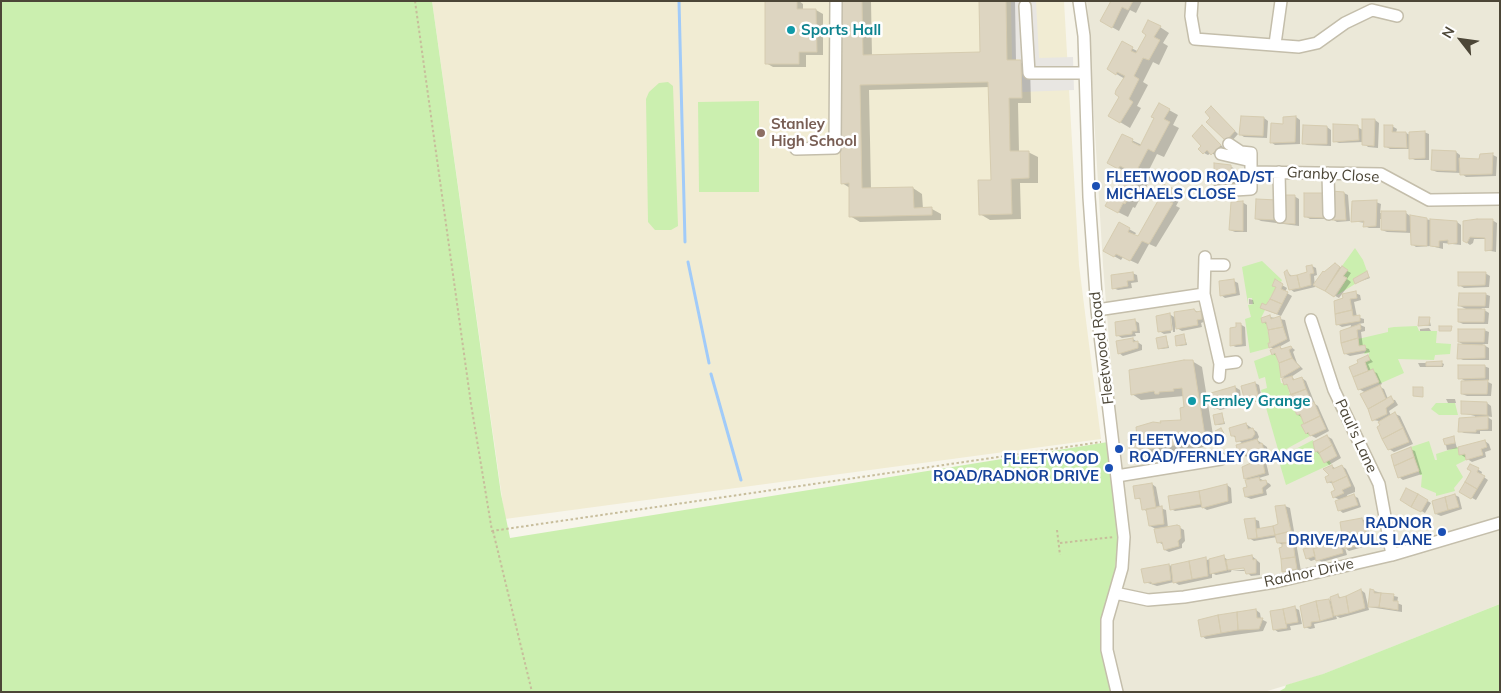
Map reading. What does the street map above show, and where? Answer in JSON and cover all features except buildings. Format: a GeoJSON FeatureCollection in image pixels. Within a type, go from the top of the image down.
{"type":"FeatureCollection","features":[{"type":"Feature","properties":{"kind":"street"},"geometry":{"type":"LineString","coordinates":[[796,150],[835,148],[836,1]]}},
{"type":"Feature","properties":{"kind":"street","name":"Fleetwood Road"},"geometry":{"type":"LineString","coordinates":[[1079,1],[1084,36],[1089,197],[1097,310],[1124,537],[1122,568],[1107,620],[1107,650],[1117,692]]}},
{"type":"Feature","properties":{"kind":"street"},"geometry":{"type":"LineString","coordinates":[[1192,1],[1191,16],[1195,39],[1299,47],[1317,43],[1345,23],[1378,6],[1398,16]]}},
{"type":"Feature","properties":{"kind":"street"},"geometry":{"type":"LineString","coordinates":[[1275,44],[1281,1]]}},
{"type":"Feature","properties":{"kind":"street"},"geometry":{"type":"LineString","coordinates":[[1025,6],[1028,73],[1085,73]]}},
{"type":"Feature","properties":{"kind":"street"},"geometry":{"type":"LineString","coordinates":[[1218,191],[1251,188],[1248,159],[1240,138]]}},
{"type":"Feature","properties":{"kind":"street"},"geometry":{"type":"LineString","coordinates":[[1229,144],[1248,159]]}},
{"type":"Feature","properties":{"kind":"street","name":"Granby Close"},"geometry":{"type":"LineString","coordinates":[[1221,154],[1248,159],[1279,172],[1380,174],[1430,200],[1500,199]]}},
{"type":"Feature","properties":{"kind":"street"},"geometry":{"type":"LineString","coordinates":[[1279,172],[1280,217]]}},
{"type":"Feature","properties":{"kind":"street"},"geometry":{"type":"LineString","coordinates":[[1328,173],[1329,214]]}},
{"type":"Feature","properties":{"kind":"street"},"geometry":{"type":"LineString","coordinates":[[1219,377],[1220,364],[1204,294],[1205,261],[1224,265]]}},
{"type":"Feature","properties":{"kind":"street"},"geometry":{"type":"LineString","coordinates":[[1097,310],[1204,294]]}},
{"type":"Feature","properties":{"kind":"street","name":"Paul's Lane"},"geometry":{"type":"LineString","coordinates":[[1310,320],[1334,390],[1378,484],[1392,555]]}},
{"type":"Feature","properties":{"kind":"street"},"geometry":{"type":"LineString","coordinates":[[1220,364],[1236,362]]}},
{"type":"Feature","properties":{"kind":"street"},"geometry":{"type":"LineString","coordinates":[[1117,476],[1221,459]]}},
{"type":"Feature","properties":{"kind":"street","name":"Radnor Drive"},"geometry":{"type":"LineString","coordinates":[[1115,593],[1148,600],[1184,597],[1274,582],[1392,555],[1500,523]]}},
{"type":"Feature","properties":{"kind":"path"},"geometry":{"type":"LineString","coordinates":[[415,1],[470,404],[492,531],[532,692]]}},
{"type":"Feature","properties":{"kind":"path"},"geometry":{"type":"LineString","coordinates":[[492,531],[1113,440]]}},
{"type":"Feature","properties":{"kind":"path"},"geometry":{"type":"LineString","coordinates":[[1058,530],[1060,555]]}},
{"type":"Feature","properties":{"kind":"path"},"geometry":{"type":"LineString","coordinates":[[1060,543],[1124,537]]}},
{"type":"Feature","properties":{"kind":"shaded area","name":"Stanley High School"},"geometry":{"type":"Polygon","coordinates":[[[432,1],[1064,1],[1079,265],[1101,439],[505,519],[432,1]]]}},
{"type":"Feature","properties":{"kind":"shaded area"},"geometry":{"type":"Polygon","coordinates":[[[1011,1],[1036,1],[1039,58],[1073,57],[1074,90],[1021,92],[1019,59],[1012,59],[1011,1]]]}},
{"type":"Feature","properties":{"kind":"shaded area"},"geometry":{"type":"Polygon","coordinates":[[[1087,1],[1500,1],[1500,604],[1321,675],[1264,692],[1120,692],[1109,651],[1110,620],[1124,570],[1120,477],[1103,265],[1087,1]]]}},
{"type":"Feature","properties":{"kind":"green space"},"geometry":{"type":"Polygon","coordinates":[[[1,1],[432,1],[501,494],[510,538],[1108,442],[1118,536],[1115,570],[1103,619],[1101,652],[1111,692],[1,692],[1,1]]]}},
{"type":"Feature","properties":{"kind":"green space"},"geometry":{"type":"Polygon","coordinates":[[[668,82],[673,86],[678,226],[671,230],[655,230],[648,222],[646,99],[649,92],[659,83],[668,82]]]}},
{"type":"Feature","properties":{"kind":"green space"},"geometry":{"type":"Polygon","coordinates":[[[759,101],[759,192],[699,192],[698,102],[759,101]]]}},
{"type":"Feature","properties":{"kind":"green space"},"geometry":{"type":"Polygon","coordinates":[[[1355,248],[1363,260],[1367,271],[1353,279],[1355,284],[1337,295],[1347,278],[1344,276],[1347,270],[1342,266],[1355,248]]]}},
{"type":"Feature","properties":{"kind":"green space"},"geometry":{"type":"Polygon","coordinates":[[[1262,261],[1282,280],[1281,282],[1275,279],[1272,285],[1276,287],[1266,305],[1260,307],[1265,310],[1261,318],[1262,323],[1266,322],[1270,343],[1268,344],[1269,348],[1250,353],[1245,319],[1251,317],[1248,305],[1253,304],[1252,298],[1248,298],[1248,304],[1242,267],[1262,261]]]}},
{"type":"Feature","properties":{"kind":"green space"},"geometry":{"type":"Polygon","coordinates":[[[1417,326],[1419,331],[1437,331],[1436,343],[1451,344],[1450,354],[1435,355],[1434,360],[1398,359],[1404,373],[1379,384],[1373,370],[1368,371],[1365,362],[1369,360],[1369,353],[1364,354],[1366,350],[1365,345],[1359,346],[1358,339],[1388,332],[1388,328],[1417,326]]]}},
{"type":"Feature","properties":{"kind":"green space"},"geometry":{"type":"Polygon","coordinates":[[[1275,353],[1282,373],[1281,383],[1287,384],[1294,410],[1297,415],[1300,414],[1305,433],[1308,432],[1310,436],[1279,453],[1261,390],[1267,388],[1265,377],[1259,379],[1254,361],[1275,353]]]}},
{"type":"Feature","properties":{"kind":"green space"},"geometry":{"type":"Polygon","coordinates":[[[1436,403],[1455,403],[1458,415],[1439,415],[1431,409],[1436,403]]]}},
{"type":"Feature","properties":{"kind":"green space"},"geometry":{"type":"Polygon","coordinates":[[[1313,440],[1315,452],[1318,451],[1324,463],[1329,460],[1331,464],[1286,485],[1278,458],[1313,440]]]}},
{"type":"Feature","properties":{"kind":"green space"},"geometry":{"type":"Polygon","coordinates":[[[1429,441],[1435,460],[1437,460],[1436,454],[1458,447],[1459,455],[1465,454],[1466,460],[1456,465],[1463,477],[1454,488],[1455,491],[1436,496],[1436,493],[1421,487],[1422,475],[1420,475],[1411,447],[1429,441]]]}},
{"type":"Feature","properties":{"kind":"green space"},"geometry":{"type":"Polygon","coordinates":[[[1500,604],[1500,692],[1278,692],[1285,688],[1286,685],[1323,674],[1500,604]]]}},
{"type":"Feature","properties":{"kind":"waterway"},"geometry":{"type":"LineString","coordinates":[[679,1],[685,242]]}},
{"type":"Feature","properties":{"kind":"waterway"},"geometry":{"type":"LineString","coordinates":[[688,262],[709,363]]}},
{"type":"Feature","properties":{"kind":"waterway"},"geometry":{"type":"LineString","coordinates":[[711,374],[741,480]]}},
{"type":"Feature","properties":{"kind":"place","name":"Sports Hall"},"geometry":{"type":"Point","coordinates":[791,30]}},
{"type":"Feature","properties":{"kind":"place","name":"Stanley High School"},"geometry":{"type":"Point","coordinates":[761,133]}},
{"type":"Feature","properties":{"kind":"place","name":"FLEETWOOD ROAD/ST MICHAELS CLOSE"},"geometry":{"type":"Point","coordinates":[1096,186]}},
{"type":"Feature","properties":{"kind":"place","name":"Fernley Grange"},"geometry":{"type":"Point","coordinates":[1192,401]}},
{"type":"Feature","properties":{"kind":"place","name":"FLEETWOOD ROAD/FERNLEY GRANGE"},"geometry":{"type":"Point","coordinates":[1119,449]}},
{"type":"Feature","properties":{"kind":"place","name":"FLEETWOOD ROAD/RADNOR DRIVE"},"geometry":{"type":"Point","coordinates":[1109,468]}},
{"type":"Feature","properties":{"kind":"place","name":"RADNOR DRIVE/PAULS LANE"},"geometry":{"type":"Point","coordinates":[1442,532]}}]}
